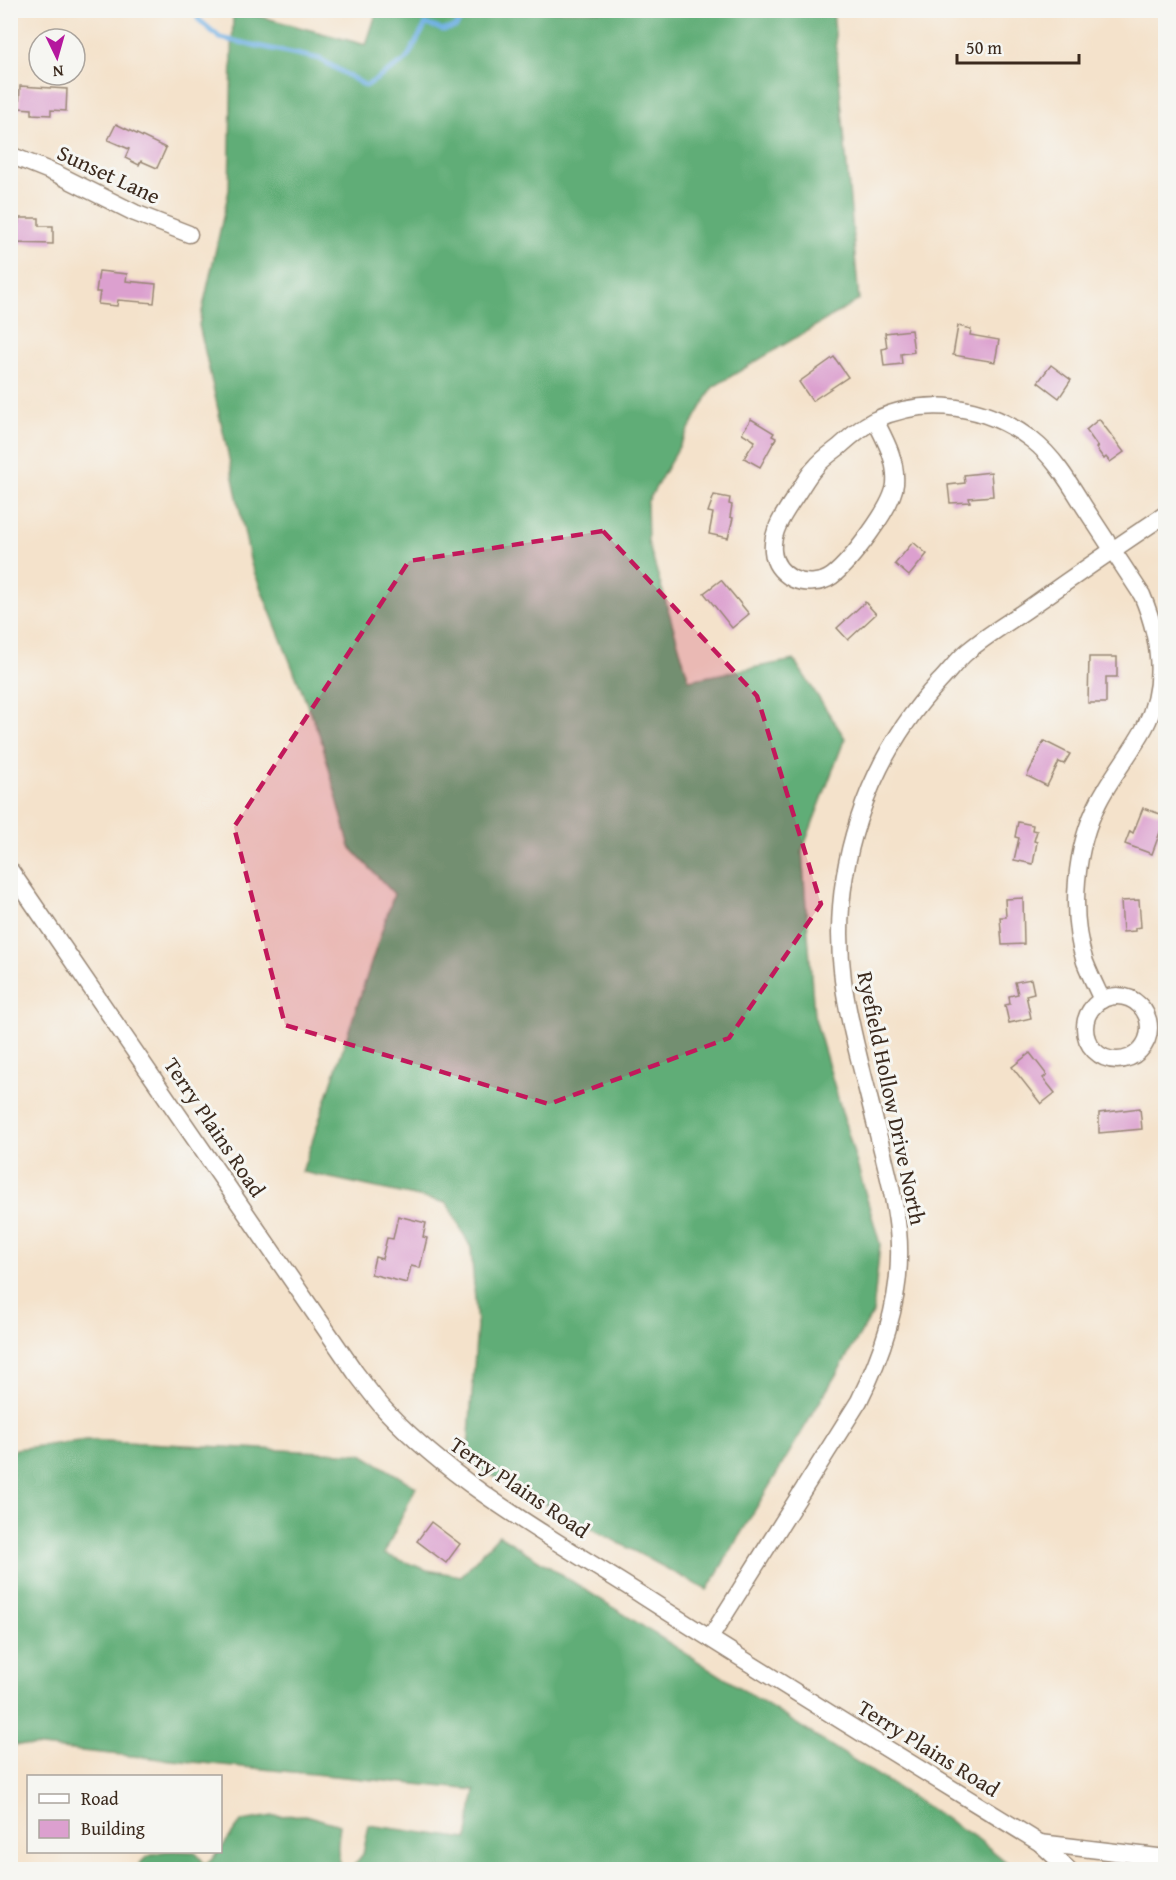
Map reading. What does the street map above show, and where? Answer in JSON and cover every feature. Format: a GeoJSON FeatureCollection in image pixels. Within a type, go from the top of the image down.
{"type":"FeatureCollection","features":[{"type":"Feature","properties":{"kind":"street","name":"Sunset Lane"},"geometry":{"type":"LineString","coordinates":[[10,155],[57,174],[135,213],[189,234]]}},
{"type":"Feature","properties":{"kind":"street"},"geometry":{"type":"LineString","coordinates":[[875,420],[891,454],[895,471],[895,486],[890,503],[849,558],[831,577],[811,583],[795,580],[783,573],[772,551],[779,522],[815,467],[857,431],[875,420],[906,410],[940,405],[963,407],[1017,429],[1035,442],[1057,465],[1142,595],[1151,617],[1159,654],[1156,699],[1145,727],[1098,802],[1085,836],[1078,866],[1076,904],[1081,940],[1085,961],[1102,1000]]}},
{"type":"Feature","properties":{"kind":"street","name":"Ryefield Hollow Drive North"},"geometry":{"type":"LineString","coordinates":[[710,1638],[859,1401],[873,1374],[890,1325],[899,1270],[898,1232],[892,1189],[856,1044],[843,979],[840,914],[852,835],[867,793],[889,749],[916,707],[967,652],[1166,514]]}},
{"type":"Feature","properties":{"kind":"street","name":"Terry Plains Road"},"geometry":{"type":"LineString","coordinates":[[10,870],[355,1372],[383,1408],[432,1455],[478,1491],[1040,1843],[1069,1869]]}},
{"type":"Feature","properties":{"kind":"street"},"geometry":{"type":"LineString","coordinates":[[1040,1843],[1166,1858]]}},
{"type":"Feature","properties":{"kind":"highlighted area"},"geometry":{"type":"Polygon","coordinates":[[[603,531],[757,696],[821,904],[729,1038],[549,1104],[285,1025],[234,827],[409,561],[603,531]]]}},
{"type":"Feature","properties":{"kind":"green space"},"geometry":{"type":"Polygon","coordinates":[[[233,11],[366,45],[377,11],[833,11],[859,300],[713,387],[647,503],[648,542],[689,680],[794,660],[845,738],[802,851],[814,1015],[880,1244],[873,1313],[707,1590],[467,1462],[477,1326],[471,1248],[447,1203],[302,1172],[394,894],[350,847],[321,739],[251,564],[199,325],[229,190],[233,11]]]}},
{"type":"Feature","properties":{"kind":"green space"},"geometry":{"type":"Polygon","coordinates":[[[87,1440],[362,1454],[416,1487],[384,1554],[427,1570],[461,1576],[499,1535],[978,1839],[1015,1869],[351,1869],[363,1854],[369,1825],[467,1839],[475,1790],[11,1744],[11,1453],[16,1449],[87,1440]]]}},
{"type":"Feature","properties":{"kind":"green space"},"geometry":{"type":"Polygon","coordinates":[[[305,1815],[340,1825],[338,1853],[344,1869],[136,1869],[147,1857],[158,1853],[196,1853],[205,1864],[217,1853],[222,1853],[222,1847],[242,1821],[273,1816],[305,1815]]]}},
{"type":"Feature","properties":{"kind":"building"},"geometry":{"type":"Polygon","coordinates":[[[20,86],[67,89],[66,111],[51,110],[51,115],[32,114],[32,109],[19,108],[20,86]]]}},
{"type":"Feature","properties":{"kind":"building"},"geometry":{"type":"Polygon","coordinates":[[[116,124],[166,148],[157,168],[141,161],[139,165],[125,158],[129,149],[108,140],[116,124]]]}},
{"type":"Feature","properties":{"kind":"building"},"geometry":{"type":"Polygon","coordinates":[[[19,218],[39,218],[39,226],[53,226],[53,244],[10,243],[10,228],[18,228],[19,218]]]}},
{"type":"Feature","properties":{"kind":"building"},"geometry":{"type":"Polygon","coordinates":[[[99,271],[127,274],[126,281],[156,284],[154,303],[118,300],[117,306],[98,304],[100,292],[96,292],[99,271]]]}},
{"type":"Feature","properties":{"kind":"building"},"geometry":{"type":"Polygon","coordinates":[[[958,326],[971,329],[970,335],[999,340],[995,362],[953,355],[958,326]]]}},
{"type":"Feature","properties":{"kind":"building"},"geometry":{"type":"Polygon","coordinates":[[[911,330],[914,352],[901,354],[902,364],[884,366],[882,349],[887,348],[885,333],[911,330]]]}},
{"type":"Feature","properties":{"kind":"building"},"geometry":{"type":"Polygon","coordinates":[[[834,357],[848,377],[812,401],[799,382],[834,357]]]}},
{"type":"Feature","properties":{"kind":"building"},"geometry":{"type":"Polygon","coordinates":[[[1051,365],[1071,380],[1059,398],[1038,382],[1051,365]]]}},
{"type":"Feature","properties":{"kind":"building"},"geometry":{"type":"Polygon","coordinates":[[[751,419],[774,433],[772,436],[776,438],[760,467],[744,458],[755,441],[742,433],[751,419]]]}},
{"type":"Feature","properties":{"kind":"building"},"geometry":{"type":"Polygon","coordinates":[[[1099,419],[1124,452],[1110,462],[1106,457],[1104,459],[1086,430],[1099,419]]]}},
{"type":"Feature","properties":{"kind":"building"},"geometry":{"type":"Polygon","coordinates":[[[991,472],[993,496],[969,498],[970,502],[950,503],[948,485],[965,483],[964,475],[991,472]]]}},
{"type":"Feature","properties":{"kind":"building"},"geometry":{"type":"Polygon","coordinates":[[[714,495],[730,498],[729,504],[732,505],[730,517],[733,518],[728,538],[709,534],[713,513],[708,512],[714,495]]]}},
{"type":"Feature","properties":{"kind":"building"},"geometry":{"type":"Polygon","coordinates":[[[913,542],[927,554],[909,576],[895,564],[913,542]]]}},
{"type":"Feature","properties":{"kind":"building"},"geometry":{"type":"Polygon","coordinates":[[[721,580],[749,614],[732,628],[704,593],[721,580]]]}},
{"type":"Feature","properties":{"kind":"building"},"geometry":{"type":"Polygon","coordinates":[[[865,602],[876,614],[848,640],[837,628],[865,602]]]}},
{"type":"Feature","properties":{"kind":"building"},"geometry":{"type":"Polygon","coordinates":[[[1089,657],[1117,657],[1117,677],[1106,677],[1106,703],[1088,703],[1089,657]]]}},
{"type":"Feature","properties":{"kind":"building"},"geometry":{"type":"Polygon","coordinates":[[[1044,741],[1070,754],[1064,764],[1059,762],[1047,786],[1027,776],[1044,741]]]}},
{"type":"Feature","properties":{"kind":"building"},"geometry":{"type":"Polygon","coordinates":[[[1143,808],[1166,816],[1152,854],[1125,844],[1130,831],[1133,833],[1143,808]]]}},
{"type":"Feature","properties":{"kind":"building"},"geometry":{"type":"Polygon","coordinates":[[[1018,822],[1033,825],[1032,830],[1037,831],[1033,864],[1014,860],[1019,838],[1015,837],[1018,822]]]}},
{"type":"Feature","properties":{"kind":"building"},"geometry":{"type":"Polygon","coordinates":[[[1023,898],[1024,944],[1002,945],[1000,917],[1006,917],[1005,899],[1023,898]]]}},
{"type":"Feature","properties":{"kind":"building"},"geometry":{"type":"Polygon","coordinates":[[[1139,900],[1141,927],[1135,928],[1135,931],[1123,932],[1121,901],[1139,900]]]}},
{"type":"Feature","properties":{"kind":"building"},"geometry":{"type":"Polygon","coordinates":[[[1031,979],[1034,993],[1026,995],[1031,1018],[1009,1023],[1005,1005],[1010,1004],[1009,996],[1018,994],[1015,982],[1031,979]]]}},
{"type":"Feature","properties":{"kind":"building"},"geometry":{"type":"Polygon","coordinates":[[[1030,1053],[1047,1075],[1043,1078],[1055,1093],[1041,1104],[1012,1067],[1030,1053]]]}},
{"type":"Feature","properties":{"kind":"building"},"geometry":{"type":"Polygon","coordinates":[[[1140,1108],[1142,1129],[1099,1133],[1099,1113],[1140,1108]]]}},
{"type":"Feature","properties":{"kind":"building"},"geometry":{"type":"Polygon","coordinates":[[[398,1216],[426,1223],[423,1237],[427,1238],[420,1268],[411,1266],[407,1283],[371,1274],[375,1257],[382,1259],[387,1238],[393,1239],[398,1216]]]}},
{"type":"Feature","properties":{"kind":"building"},"geometry":{"type":"Polygon","coordinates":[[[431,1522],[460,1544],[446,1563],[417,1541],[431,1522]]]}},
{"type":"Feature","properties":{"kind":"waterway"},"geometry":{"type":"LineString","coordinates":[[197,10],[198,19],[220,38],[320,59],[366,86],[406,60],[426,24],[443,30],[456,27],[466,10]]}}]}
